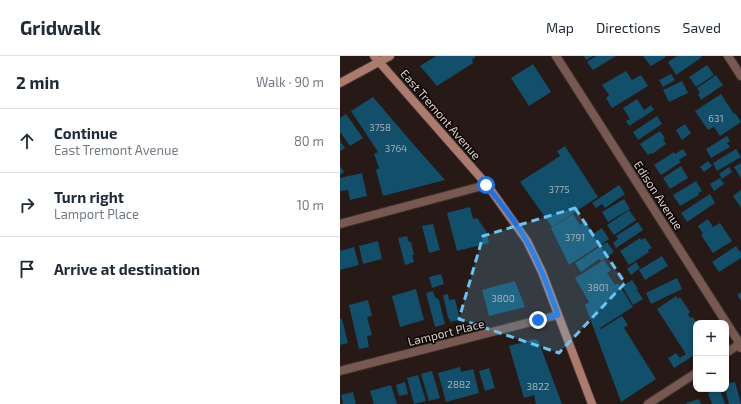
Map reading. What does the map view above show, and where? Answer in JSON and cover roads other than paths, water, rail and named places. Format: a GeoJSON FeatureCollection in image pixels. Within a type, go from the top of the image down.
{"type":"FeatureCollection","features":[{"type":"Feature","properties":{"kind":"main road"},"geometry":{"type":"LineString","coordinates":[[340,83],[376,59],[390,56]]}},
{"type":"Feature","properties":{"kind":"main road","name":"East Tremont Avenue"},"geometry":{"type":"LineString","coordinates":[[376,59],[486,185],[526,240],[537,261],[592,404]]}},
{"type":"Feature","properties":{"kind":"street","name":"Edison Avenue"},"geometry":{"type":"LineString","coordinates":[[556,56],[741,345]]}},
{"type":"Feature","properties":{"kind":"street"},"geometry":{"type":"LineString","coordinates":[[728,56],[741,76]]}},
{"type":"Feature","properties":{"kind":"street"},"geometry":{"type":"LineString","coordinates":[[340,224],[486,185]]}},
{"type":"Feature","properties":{"kind":"street","name":"Lamport Place"},"geometry":{"type":"LineString","coordinates":[[340,371],[558,315]]}},
{"type":"Feature","properties":{"kind":"street"},"geometry":{"type":"LineString","coordinates":[[729,351],[741,345]]}},
{"type":"Feature","properties":{"kind":"street"},"geometry":{"type":"LineString","coordinates":[[648,404],[693,375]]}}]}
